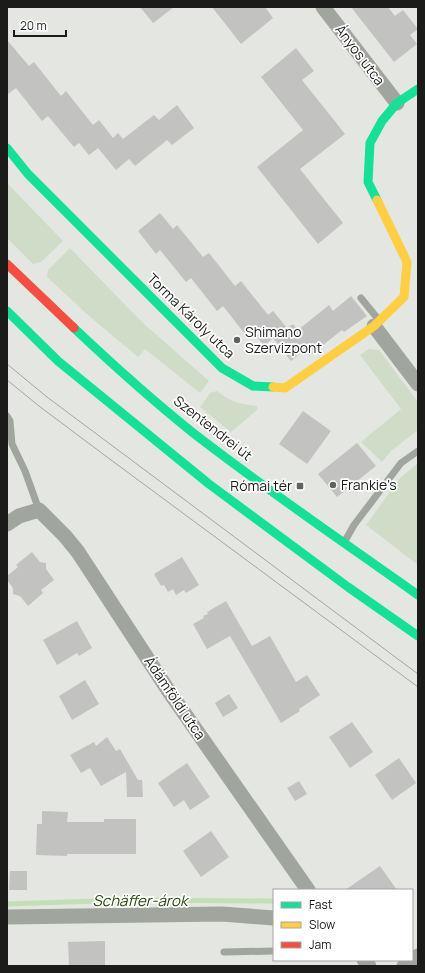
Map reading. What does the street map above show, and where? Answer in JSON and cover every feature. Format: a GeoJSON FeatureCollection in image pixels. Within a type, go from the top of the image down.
{"type":"FeatureCollection","features":[{"type":"Feature","properties":{"kind":"main road","name":"Torma Károly utca"},"geometry":{"type":"LineString","coordinates":[[7,148],[28,174],[222,368],[253,386],[285,388],[376,324],[404,297],[407,262],[368,182],[368,164],[370,143],[382,121],[397,103],[418,89]]}},
{"type":"Feature","properties":{"kind":"main road","name":"Szentendrei út"},"geometry":{"type":"LineString","coordinates":[[7,264],[84,339],[193,432],[343,543],[418,595]]}},
{"type":"Feature","properties":{"kind":"main road"},"geometry":{"type":"LineString","coordinates":[[7,311],[58,361],[209,484],[348,587],[418,636]]}},
{"type":"Feature","properties":{"kind":"street","name":"Ányos utca"},"geometry":{"type":"LineString","coordinates":[[323,7],[397,103]]}},
{"type":"Feature","properties":{"kind":"street"},"geometry":{"type":"LineString","coordinates":[[376,324],[418,384]]}},
{"type":"Feature","properties":{"kind":"street"},"geometry":{"type":"LineString","coordinates":[[7,524],[19,516],[38,510]]}},
{"type":"Feature","properties":{"kind":"street","name":"Ádámföldi utca"},"geometry":{"type":"LineString","coordinates":[[38,510],[65,536],[78,552],[168,690],[307,889]]}},
{"type":"Feature","properties":{"kind":"street"},"geometry":{"type":"LineString","coordinates":[[7,917],[222,914],[273,918]]}},
{"type":"Feature","properties":{"kind":"lane"},"geometry":{"type":"LineString","coordinates":[[361,298],[376,324]]}},
{"type":"Feature","properties":{"kind":"lane"},"geometry":{"type":"LineString","coordinates":[[7,416],[10,421],[12,444],[27,478],[38,510]]}},
{"type":"Feature","properties":{"kind":"lane"},"geometry":{"type":"LineString","coordinates":[[343,543],[354,524],[401,463],[418,451]]}},
{"type":"Feature","properties":{"kind":"lane"},"geometry":{"type":"LineString","coordinates":[[224,952],[273,951]]}},
{"type":"Feature","properties":{"kind":"green space"},"geometry":{"type":"Polygon","coordinates":[[[7,183],[63,241],[41,262],[33,264],[7,238],[7,183]]]}},
{"type":"Feature","properties":{"kind":"green space"},"geometry":{"type":"Polygon","coordinates":[[[70,248],[143,323],[209,381],[200,393],[145,349],[138,357],[88,315],[47,277],[48,270],[70,248]]]}},
{"type":"Feature","properties":{"kind":"green space"},"geometry":{"type":"Polygon","coordinates":[[[369,349],[379,350],[418,402],[418,430],[391,451],[382,462],[361,442],[401,409],[360,355],[369,349]]]}},
{"type":"Feature","properties":{"kind":"green space"},"geometry":{"type":"Polygon","coordinates":[[[217,391],[236,402],[257,406],[257,410],[231,432],[200,407],[210,393],[217,391]]]}},
{"type":"Feature","properties":{"kind":"green space"},"geometry":{"type":"Polygon","coordinates":[[[418,463],[418,565],[366,525],[400,478],[418,463]]]}},
{"type":"Feature","properties":{"kind":"building"},"geometry":{"type":"Polygon","coordinates":[[[140,7],[174,7],[153,23],[140,7]]]}},
{"type":"Feature","properties":{"kind":"building"},"geometry":{"type":"Polygon","coordinates":[[[212,7],[265,7],[273,18],[241,44],[212,7]]]}},
{"type":"Feature","properties":{"kind":"building"},"geometry":{"type":"Polygon","coordinates":[[[351,7],[388,7],[395,16],[403,10],[418,29],[410,35],[417,44],[394,62],[351,7]]]}},
{"type":"Feature","properties":{"kind":"building"},"geometry":{"type":"Polygon","coordinates":[[[7,40],[29,66],[34,62],[61,96],[66,91],[93,125],[99,120],[113,138],[118,133],[123,139],[154,115],[159,120],[177,105],[194,128],[172,145],[167,140],[135,166],[129,159],[116,170],[98,148],[89,155],[79,143],[74,147],[48,116],[42,121],[16,88],[7,95],[7,40]]]}},
{"type":"Feature","properties":{"kind":"building"},"geometry":{"type":"Polygon","coordinates":[[[296,48],[314,71],[302,80],[345,134],[300,169],[343,223],[318,244],[257,167],[303,130],[261,77],[296,48]]]}},
{"type":"Feature","properties":{"kind":"building"},"geometry":{"type":"Polygon","coordinates":[[[160,213],[173,229],[177,225],[203,257],[209,253],[235,286],[241,281],[268,315],[273,311],[287,328],[293,324],[298,330],[329,305],[333,311],[351,296],[367,316],[344,332],[342,330],[309,356],[304,350],[291,361],[273,338],[264,346],[254,333],[248,338],[223,306],[217,311],[191,278],[186,282],[160,250],[156,254],[138,231],[160,213]]]}},
{"type":"Feature","properties":{"kind":"building"},"geometry":{"type":"Polygon","coordinates":[[[303,411],[331,431],[307,464],[279,444],[303,411]]]}},
{"type":"Feature","properties":{"kind":"building"},"geometry":{"type":"Polygon","coordinates":[[[357,443],[376,466],[337,497],[318,474],[357,443]]]}},
{"type":"Feature","properties":{"kind":"building"},"geometry":{"type":"Polygon","coordinates":[[[32,552],[40,562],[46,563],[46,569],[54,580],[41,590],[43,593],[28,606],[20,596],[13,594],[13,588],[7,580],[7,576],[18,567],[16,565],[32,552]]]}},
{"type":"Feature","properties":{"kind":"building"},"geometry":{"type":"Polygon","coordinates":[[[182,557],[199,585],[186,593],[184,590],[176,595],[173,589],[168,592],[164,585],[161,586],[154,574],[182,557]]]}},
{"type":"Feature","properties":{"kind":"building"},"geometry":{"type":"Polygon","coordinates":[[[226,601],[252,646],[270,636],[296,682],[307,675],[320,695],[299,709],[300,711],[281,723],[230,636],[207,649],[193,624],[204,618],[203,616],[208,614],[207,612],[226,601]]]}},
{"type":"Feature","properties":{"kind":"building"},"geometry":{"type":"Polygon","coordinates":[[[77,621],[92,648],[79,656],[77,653],[57,665],[43,640],[77,621]]]}},
{"type":"Feature","properties":{"kind":"building"},"geometry":{"type":"Polygon","coordinates":[[[85,680],[99,704],[72,720],[59,696],[85,680]]]}},
{"type":"Feature","properties":{"kind":"building"},"geometry":{"type":"Polygon","coordinates":[[[229,694],[238,708],[223,717],[215,703],[229,694]]]}},
{"type":"Feature","properties":{"kind":"building"},"geometry":{"type":"Polygon","coordinates":[[[352,722],[373,752],[350,768],[329,737],[352,722]]]}},
{"type":"Feature","properties":{"kind":"building"},"geometry":{"type":"Polygon","coordinates":[[[107,737],[116,751],[120,749],[138,780],[142,780],[143,797],[127,797],[126,772],[101,786],[90,768],[81,773],[70,755],[94,742],[96,746],[107,737]]]}},
{"type":"Feature","properties":{"kind":"building"},"geometry":{"type":"Polygon","coordinates":[[[399,758],[416,783],[392,800],[375,775],[399,758]]]}},
{"type":"Feature","properties":{"kind":"building"},"geometry":{"type":"Polygon","coordinates":[[[187,763],[210,797],[190,810],[184,800],[174,807],[158,783],[187,763]]]}},
{"type":"Feature","properties":{"kind":"building"},"geometry":{"type":"Polygon","coordinates":[[[299,781],[307,794],[295,801],[287,788],[299,781]]]}},
{"type":"Feature","properties":{"kind":"building"},"geometry":{"type":"Polygon","coordinates":[[[42,811],[68,812],[67,822],[104,822],[104,819],[136,819],[136,854],[67,854],[67,856],[36,855],[37,824],[42,824],[42,811]]]}},
{"type":"Feature","properties":{"kind":"building"},"geometry":{"type":"Polygon","coordinates":[[[211,831],[229,857],[201,877],[183,851],[211,831]]]}},
{"type":"Feature","properties":{"kind":"building"},"geometry":{"type":"Polygon","coordinates":[[[380,866],[396,889],[346,889],[380,866]]]}},
{"type":"Feature","properties":{"kind":"building"},"geometry":{"type":"Polygon","coordinates":[[[10,871],[27,871],[27,890],[9,890],[10,871]]]}},
{"type":"Feature","properties":{"kind":"building"},"geometry":{"type":"Polygon","coordinates":[[[105,941],[105,966],[69,966],[68,942],[105,941]]]}},
{"type":"Feature","properties":{"kind":"waterway","name":"Schäffer-árok"},"geometry":{"type":"LineString","coordinates":[[7,904],[129,900],[273,901]]}},
{"type":"Feature","properties":{"kind":"tram line"},"geometry":{"type":"LineString","coordinates":[[7,364],[47,397],[418,674]]}},
{"type":"Feature","properties":{"kind":"tram line"},"geometry":{"type":"LineString","coordinates":[[7,380],[103,454],[418,687]]}},
{"type":"Feature","properties":{"kind":"traffic: fast"},"geometry":{"type":"LineString","coordinates":[[377,200],[368,182],[370,143],[382,121],[397,103],[418,89]]}},
{"type":"Feature","properties":{"kind":"traffic: fast"},"geometry":{"type":"LineString","coordinates":[[7,148],[28,174],[222,368],[253,386],[273,387]]}},
{"type":"Feature","properties":{"kind":"traffic: fast"},"geometry":{"type":"LineString","coordinates":[[7,311],[58,361],[209,484],[348,587],[418,636]]}},
{"type":"Feature","properties":{"kind":"traffic: fast"},"geometry":{"type":"LineString","coordinates":[[74,328],[132,381],[192,432],[418,595]]}},
{"type":"Feature","properties":{"kind":"traffic: slow"},"geometry":{"type":"LineString","coordinates":[[273,387],[285,388],[374,326],[404,297],[407,262],[377,200]]}},
{"type":"Feature","properties":{"kind":"traffic: jam"},"geometry":{"type":"LineString","coordinates":[[7,264],[74,328]]}},
{"type":"Feature","properties":{"kind":"place","name":"Shimano Szervizpont"},"geometry":{"type":"Point","coordinates":[237,340]}},
{"type":"Feature","properties":{"kind":"place","name":"Frankie's"},"geometry":{"type":"Point","coordinates":[333,485]}},
{"type":"Feature","properties":{"kind":"place","name":"Római tér"},"geometry":{"type":"Point","coordinates":[300,486]}}]}
